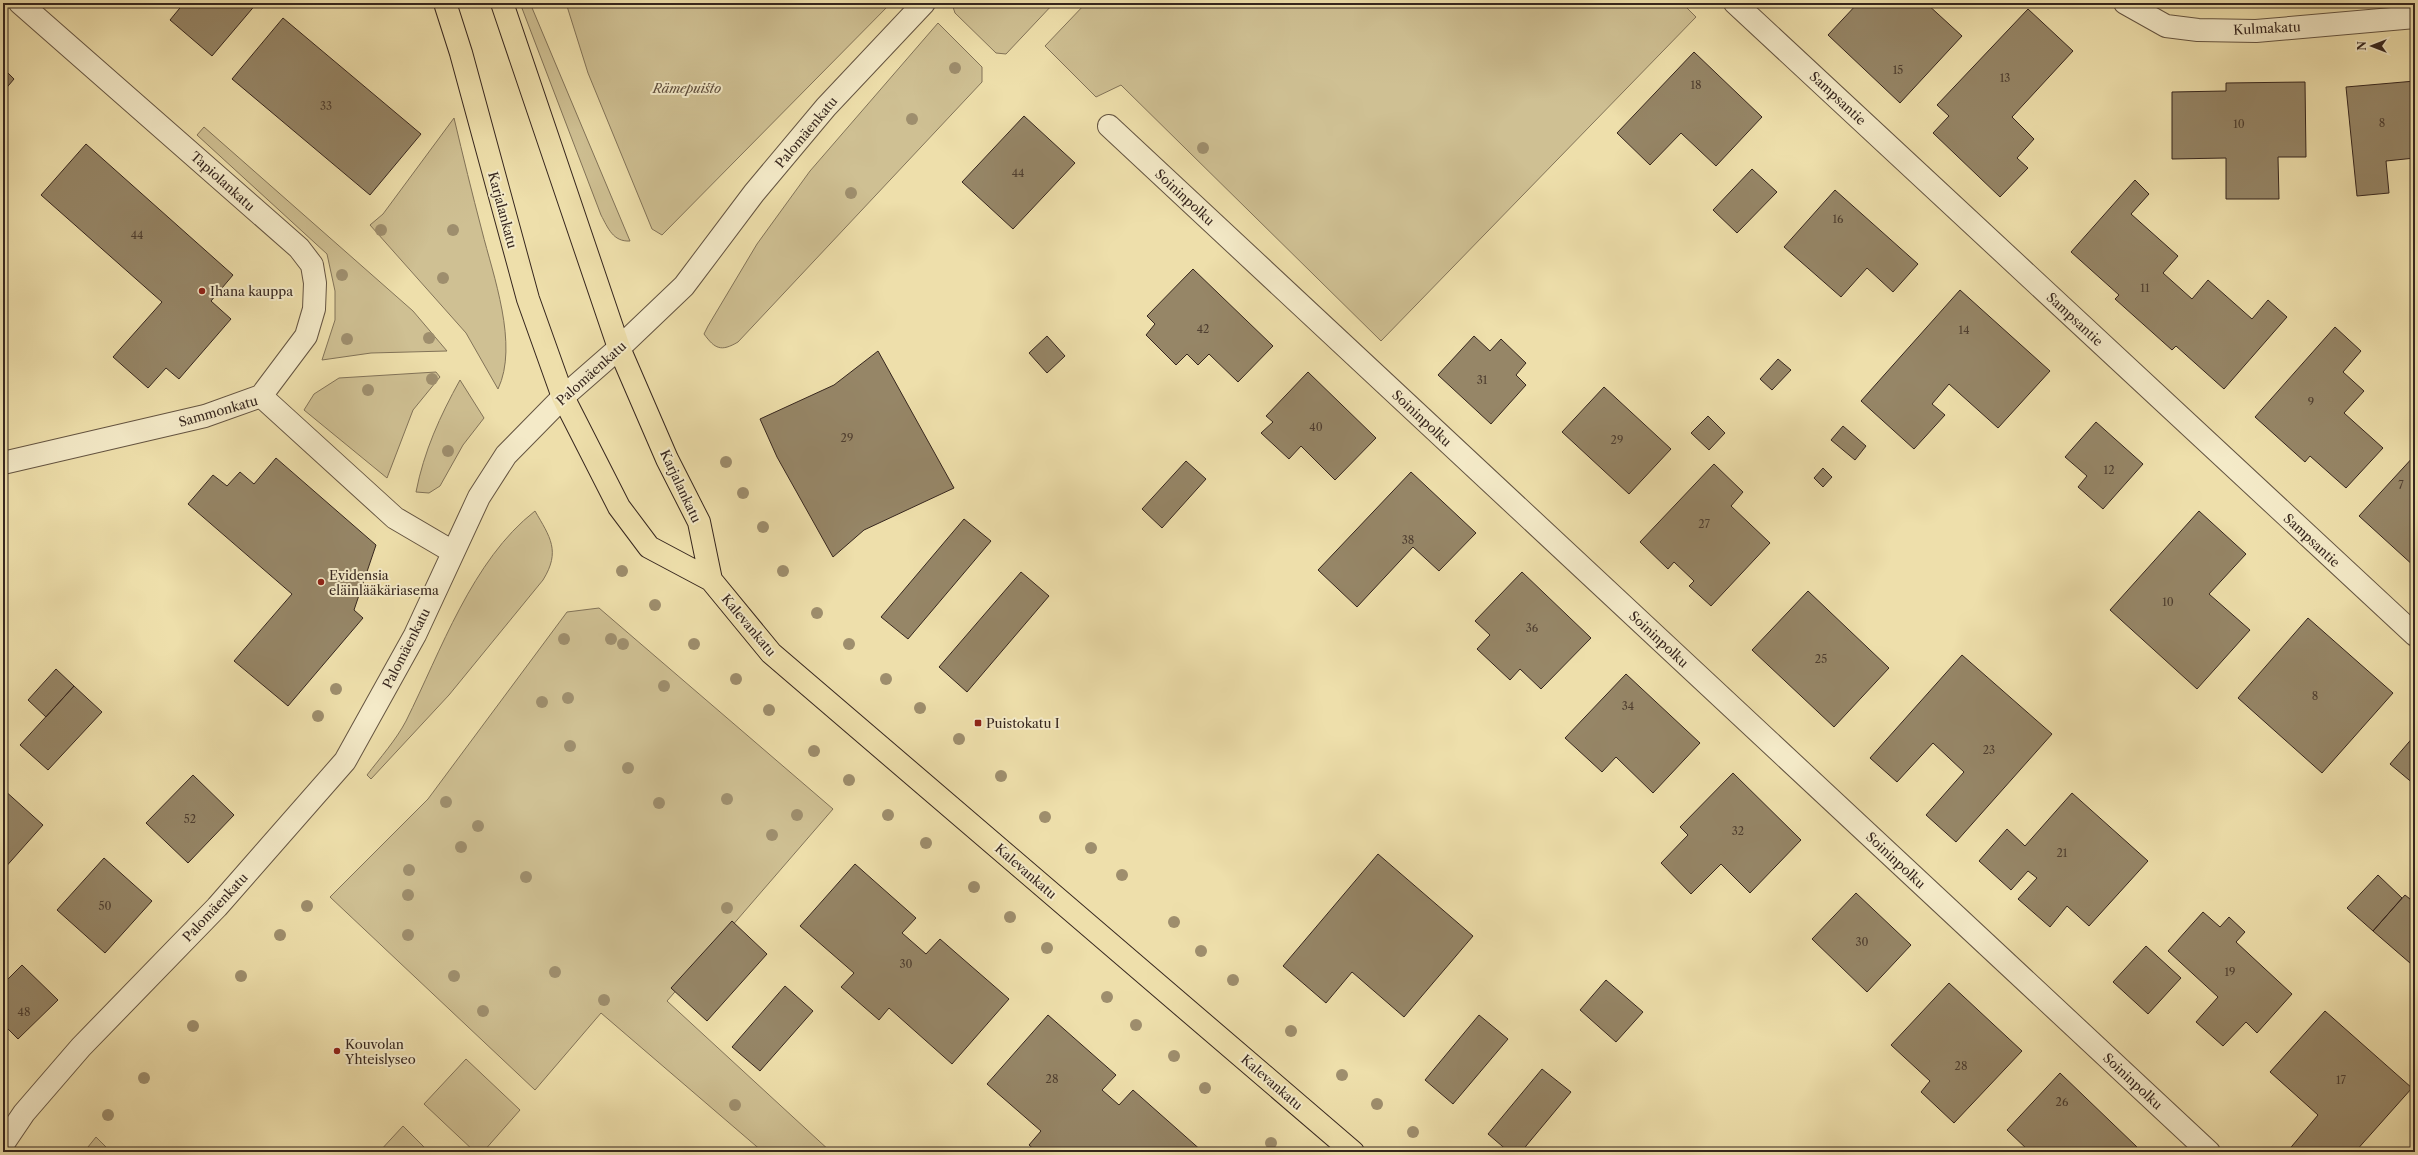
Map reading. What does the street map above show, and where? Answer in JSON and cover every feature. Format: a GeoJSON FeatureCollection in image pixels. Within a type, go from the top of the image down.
{"type":"FeatureCollection","features":[{"type":"Feature","properties":{"kind":"main road","name":"Karjalankatu"},"geometry":{"type":"LineString","coordinates":[[445,3],[461,53],[528,299],[563,397],[619,507],[648,547],[711,580]]}},
{"type":"Feature","properties":{"kind":"main road","name":"Karjalankatu"},"geometry":{"type":"LineString","coordinates":[[502,3],[619,348],[667,459],[699,522],[711,580]]}},
{"type":"Feature","properties":{"kind":"main road","name":"Kalevankatu"},"geometry":{"type":"LineString","coordinates":[[711,580],[771,653],[1353,1152]]}},
{"type":"Feature","properties":{"kind":"street","name":"Tapiolankatu"},"geometry":{"type":"LineString","coordinates":[[20,3],[299,248],[312,265],[315,283],[314,309],[306,336],[261,396]]}},
{"type":"Feature","properties":{"kind":"street","name":"Palomäenkatu"},"geometry":{"type":"LineString","coordinates":[[3,1144],[24,1113],[81,1047],[217,907],[337,772],[363,731],[407,648],[479,497],[506,455],[563,397],[619,348],[684,286],[754,193],[826,107],[924,3]]}},
{"type":"Feature","properties":{"kind":"street","name":"Sampsantie"},"geometry":{"type":"LineString","coordinates":[[1735,3],[2415,635]]}},
{"type":"Feature","properties":{"kind":"street","name":"Kulmakatu"},"geometry":{"type":"LineString","coordinates":[[2126,3],[2166,26],[2198,30],[2256,31],[2415,17]]}},
{"type":"Feature","properties":{"kind":"street","name":"Soininpolku"},"geometry":{"type":"LineString","coordinates":[[1109,126],[2210,1152]]}},
{"type":"Feature","properties":{"kind":"street","name":"Sammonkatu"},"geometry":{"type":"LineString","coordinates":[[3,463],[204,416],[261,396],[395,518],[453,552]]}},
{"type":"Feature","properties":{"kind":"green space"},"geometry":{"type":"Polygon","coordinates":[[[520,3],[530,3],[630,241],[624,241],[615,237],[601,215],[520,3]]]}},
{"type":"Feature","properties":{"kind":"green space","name":"Rämepuisto"},"geometry":{"type":"Polygon","coordinates":[[[566,3],[891,3],[662,235],[652,229],[588,73],[566,3]]]}},
{"type":"Feature","properties":{"kind":"green space"},"geometry":{"type":"Polygon","coordinates":[[[957,3],[1054,3],[1006,54],[996,53],[955,13],[953,7],[957,3]]]}},
{"type":"Feature","properties":{"kind":"green space"},"geometry":{"type":"Polygon","coordinates":[[[1086,3],[1682,3],[1696,17],[1381,341],[1121,85],[1096,97],[1045,46],[1086,3]]]}},
{"type":"Feature","properties":{"kind":"green space"},"geometry":{"type":"Polygon","coordinates":[[[938,23],[982,67],[982,82],[738,342],[723,348],[715,346],[704,334],[757,244],[810,171],[938,23]]]}},
{"type":"Feature","properties":{"kind":"green space"},"geometry":{"type":"Polygon","coordinates":[[[454,118],[502,310],[506,352],[504,371],[498,389],[466,333],[370,225],[383,214],[454,118]]]}},
{"type":"Feature","properties":{"kind":"green space"},"geometry":{"type":"Polygon","coordinates":[[[204,127],[413,311],[447,351],[371,353],[322,360],[335,320],[335,291],[327,254],[197,135],[204,127]]]}},
{"type":"Feature","properties":{"kind":"green space"},"geometry":{"type":"Polygon","coordinates":[[[436,372],[440,377],[413,410],[387,478],[304,410],[314,394],[339,378],[436,372]]]}},
{"type":"Feature","properties":{"kind":"green space"},"geometry":{"type":"Polygon","coordinates":[[[460,380],[484,418],[463,445],[440,486],[429,493],[416,492],[428,448],[460,380]]]}},
{"type":"Feature","properties":{"kind":"green space"},"geometry":{"type":"Polygon","coordinates":[[[535,511],[549,537],[552,552],[551,561],[543,580],[449,695],[371,779],[367,775],[393,742],[406,721],[460,608],[476,581],[493,555],[513,531],[535,511]]]}},
{"type":"Feature","properties":{"kind":"green space"},"geometry":{"type":"Polygon","coordinates":[[[599,608],[833,809],[667,1001],[831,1152],[763,1152],[601,1013],[535,1090],[330,897],[428,799],[567,612],[599,608]]]}},
{"type":"Feature","properties":{"kind":"green space"},"geometry":{"type":"Polygon","coordinates":[[[466,1059],[520,1110],[483,1152],[475,1152],[424,1104],[466,1059]]]}},
{"type":"Feature","properties":{"kind":"green space"},"geometry":{"type":"Polygon","coordinates":[[[403,1126],[429,1152],[379,1152],[403,1126]]]}},
{"type":"Feature","properties":{"kind":"green space"},"geometry":{"type":"Polygon","coordinates":[[[96,1137],[111,1152],[84,1152],[96,1137]]]}},
{"type":"Feature","properties":{"kind":"building"},"geometry":{"type":"Polygon","coordinates":[[[184,3],[257,3],[212,56],[170,20],[184,3]]]}},
{"type":"Feature","properties":{"kind":"building"},"geometry":{"type":"Polygon","coordinates":[[[1858,3],[1926,3],[1962,36],[1900,103],[1828,35],[1858,3]]]}},
{"type":"Feature","properties":{"kind":"building"},"geometry":{"type":"Polygon","coordinates":[[[2028,9],[2073,51],[2012,117],[2034,139],[2017,158],[2028,168],[2000,197],[1933,133],[1949,116],[1937,105],[2028,9]]]}},
{"type":"Feature","properties":{"kind":"building"},"geometry":{"type":"Polygon","coordinates":[[[283,18],[421,134],[370,195],[232,79],[283,18]]]}},
{"type":"Feature","properties":{"kind":"building"},"geometry":{"type":"Polygon","coordinates":[[[1694,52],[1762,117],[1716,166],[1681,133],[1650,165],[1617,133],[1694,52]]]}},
{"type":"Feature","properties":{"kind":"building"},"geometry":{"type":"Polygon","coordinates":[[[3,68],[14,79],[3,92],[3,68]]]}},
{"type":"Feature","properties":{"kind":"building"},"geometry":{"type":"Polygon","coordinates":[[[2415,81],[2415,158],[2386,161],[2389,193],[2357,196],[2346,87],[2415,81]]]}},
{"type":"Feature","properties":{"kind":"building"},"geometry":{"type":"Polygon","coordinates":[[[2305,82],[2306,157],[2278,157],[2279,199],[2226,199],[2226,158],[2172,159],[2172,92],[2226,91],[2226,83],[2305,82]]]}},
{"type":"Feature","properties":{"kind":"building"},"geometry":{"type":"Polygon","coordinates":[[[1024,116],[1075,163],[1013,229],[962,182],[1024,116]]]}},
{"type":"Feature","properties":{"kind":"building"},"geometry":{"type":"Polygon","coordinates":[[[86,144],[233,275],[211,301],[231,319],[179,379],[166,368],[148,388],[113,357],[162,302],[41,195],[86,144]]]}},
{"type":"Feature","properties":{"kind":"building"},"geometry":{"type":"Polygon","coordinates":[[[1752,169],[1777,192],[1737,233],[1713,210],[1752,169]]]}},
{"type":"Feature","properties":{"kind":"building"},"geometry":{"type":"Polygon","coordinates":[[[2135,180],[2149,194],[2131,214],[2178,256],[2163,273],[2192,299],[2208,280],[2252,319],[2268,300],[2287,317],[2224,389],[2176,346],[2172,350],[2115,299],[2119,295],[2071,252],[2135,180]]]}},
{"type":"Feature","properties":{"kind":"building"},"geometry":{"type":"Polygon","coordinates":[[[1835,190],[1918,264],[1893,292],[1867,268],[1841,297],[1784,247],[1835,190]]]}},
{"type":"Feature","properties":{"kind":"building"},"geometry":{"type":"Polygon","coordinates":[[[1193,269],[1273,346],[1238,382],[1209,354],[1198,365],[1187,354],[1176,365],[1146,335],[1155,324],[1147,316],[1193,269]]]}},
{"type":"Feature","properties":{"kind":"building"},"geometry":{"type":"Polygon","coordinates":[[[1960,290],[2050,371],[1998,428],[1949,384],[1932,404],[1945,415],[1914,449],[1861,401],[1960,290]]]}},
{"type":"Feature","properties":{"kind":"building"},"geometry":{"type":"Polygon","coordinates":[[[2335,327],[2361,351],[2343,372],[2364,391],[2344,413],[2383,448],[2346,488],[2310,456],[2305,462],[2255,417],[2335,327]]]}},
{"type":"Feature","properties":{"kind":"building"},"geometry":{"type":"Polygon","coordinates":[[[1047,336],[1065,356],[1047,373],[1029,353],[1047,336]]]}},
{"type":"Feature","properties":{"kind":"building"},"geometry":{"type":"Polygon","coordinates":[[[1474,336],[1490,351],[1501,339],[1526,363],[1516,375],[1526,385],[1491,424],[1438,375],[1474,336]]]}},
{"type":"Feature","properties":{"kind":"building"},"geometry":{"type":"Polygon","coordinates":[[[878,351],[954,488],[864,530],[833,557],[777,457],[760,419],[834,385],[878,351]]]}},
{"type":"Feature","properties":{"kind":"building"},"geometry":{"type":"Polygon","coordinates":[[[1778,359],[1791,370],[1772,390],[1760,379],[1778,359]]]}},
{"type":"Feature","properties":{"kind":"building"},"geometry":{"type":"Polygon","coordinates":[[[1308,372],[1376,438],[1335,480],[1301,446],[1289,459],[1261,433],[1273,422],[1266,416],[1308,372]]]}},
{"type":"Feature","properties":{"kind":"building"},"geometry":{"type":"Polygon","coordinates":[[[1604,387],[1671,449],[1629,494],[1562,432],[1604,387]]]}},
{"type":"Feature","properties":{"kind":"building"},"geometry":{"type":"Polygon","coordinates":[[[1708,416],[1725,433],[1709,450],[1691,433],[1708,416]]]}},
{"type":"Feature","properties":{"kind":"building"},"geometry":{"type":"Polygon","coordinates":[[[2096,422],[2143,464],[2103,509],[2078,487],[2087,476],[2065,457],[2096,422]]]}},
{"type":"Feature","properties":{"kind":"building"},"geometry":{"type":"Polygon","coordinates":[[[1843,426],[1866,446],[1855,460],[1831,440],[1843,426]]]}},
{"type":"Feature","properties":{"kind":"building"},"geometry":{"type":"Polygon","coordinates":[[[2415,455],[2415,567],[2359,516],[2415,455]]]}},
{"type":"Feature","properties":{"kind":"building","name":"Evidensia eläinlääkäriasema"},"geometry":{"type":"Polygon","coordinates":[[[276,458],[376,545],[354,610],[363,618],[288,706],[234,661],[292,594],[188,504],[213,475],[227,486],[240,472],[254,484],[276,458]]]}},
{"type":"Feature","properties":{"kind":"building"},"geometry":{"type":"Polygon","coordinates":[[[1186,461],[1206,479],[1162,528],[1142,509],[1186,461]]]}},
{"type":"Feature","properties":{"kind":"building"},"geometry":{"type":"Polygon","coordinates":[[[1714,464],[1743,492],[1731,506],[1770,543],[1711,606],[1689,586],[1694,581],[1674,562],[1668,569],[1640,542],[1714,464]]]}},
{"type":"Feature","properties":{"kind":"building"},"geometry":{"type":"Polygon","coordinates":[[[1823,468],[1832,477],[1823,487],[1814,478],[1823,468]]]}},
{"type":"Feature","properties":{"kind":"building"},"geometry":{"type":"Polygon","coordinates":[[[1411,472],[1476,533],[1439,571],[1413,547],[1357,607],[1318,570],[1411,472]]]}},
{"type":"Feature","properties":{"kind":"building"},"geometry":{"type":"Polygon","coordinates":[[[2199,511],[2246,554],[2209,594],[2250,630],[2197,689],[2110,610],[2199,511]]]}},
{"type":"Feature","properties":{"kind":"building"},"geometry":{"type":"Polygon","coordinates":[[[964,519],[991,541],[908,639],[881,617],[964,519]]]}},
{"type":"Feature","properties":{"kind":"building"},"geometry":{"type":"Polygon","coordinates":[[[1021,572],[1049,596],[967,692],[939,667],[1021,572]]]}},
{"type":"Feature","properties":{"kind":"building"},"geometry":{"type":"Polygon","coordinates":[[[1522,572],[1591,638],[1541,689],[1520,669],[1510,680],[1477,649],[1490,635],[1475,621],[1522,572]]]}},
{"type":"Feature","properties":{"kind":"building"},"geometry":{"type":"Polygon","coordinates":[[[1808,591],[1889,668],[1834,727],[1752,650],[1808,591]]]}},
{"type":"Feature","properties":{"kind":"building"},"geometry":{"type":"Polygon","coordinates":[[[2308,618],[2393,693],[2322,773],[2238,698],[2308,618]]]}},
{"type":"Feature","properties":{"kind":"building"},"geometry":{"type":"Polygon","coordinates":[[[1962,655],[2052,734],[1956,842],[1926,815],[1964,772],[1933,743],[1897,782],[1870,758],[1962,655]]]}},
{"type":"Feature","properties":{"kind":"building"},"geometry":{"type":"Polygon","coordinates":[[[56,669],[74,686],[46,717],[28,700],[56,669]]]}},
{"type":"Feature","properties":{"kind":"building"},"geometry":{"type":"Polygon","coordinates":[[[1626,674],[1700,743],[1653,793],[1616,757],[1602,772],[1565,738],[1626,674]]]}},
{"type":"Feature","properties":{"kind":"building"},"geometry":{"type":"Polygon","coordinates":[[[74,686],[102,712],[48,770],[20,745],[74,686]]]}},
{"type":"Feature","properties":{"kind":"building"},"geometry":{"type":"Polygon","coordinates":[[[2415,735],[2415,785],[2390,764],[2415,735]]]}},
{"type":"Feature","properties":{"kind":"building"},"geometry":{"type":"Polygon","coordinates":[[[1733,773],[1801,840],[1750,893],[1721,864],[1691,894],[1661,863],[1688,835],[1680,827],[1733,773]]]}},
{"type":"Feature","properties":{"kind":"building"},"geometry":{"type":"Polygon","coordinates":[[[193,775],[234,815],[188,863],[146,823],[193,775]]]}},
{"type":"Feature","properties":{"kind":"building"},"geometry":{"type":"Polygon","coordinates":[[[3,789],[43,825],[3,870],[3,789]]]}},
{"type":"Feature","properties":{"kind":"building"},"geometry":{"type":"Polygon","coordinates":[[[2072,793],[2148,861],[2089,926],[2067,906],[2050,927],[2018,899],[2037,878],[2028,871],[2011,890],[1979,861],[2007,829],[2025,846],[2072,793]]]}},
{"type":"Feature","properties":{"kind":"building"},"geometry":{"type":"Polygon","coordinates":[[[1378,854],[1473,936],[1404,1017],[1352,972],[1326,1003],[1283,966],[1378,854]]]}},
{"type":"Feature","properties":{"kind":"building"},"geometry":{"type":"Polygon","coordinates":[[[104,858],[152,901],[105,953],[57,910],[104,858]]]}},
{"type":"Feature","properties":{"kind":"building"},"geometry":{"type":"Polygon","coordinates":[[[855,864],[916,918],[902,933],[926,954],[940,939],[1009,999],[952,1064],[889,1008],[879,1020],[841,987],[854,973],[800,926],[855,864]]]}},
{"type":"Feature","properties":{"kind":"building"},"geometry":{"type":"Polygon","coordinates":[[[2378,875],[2402,898],[2373,931],[2347,908],[2378,875]]]}},
{"type":"Feature","properties":{"kind":"building"},"geometry":{"type":"Polygon","coordinates":[[[1856,893],[1911,945],[1867,992],[1812,939],[1856,893]]]}},
{"type":"Feature","properties":{"kind":"building"},"geometry":{"type":"Polygon","coordinates":[[[2405,895],[2415,903],[2415,958],[2410,963],[2373,931],[2405,895]]]}},
{"type":"Feature","properties":{"kind":"building"},"geometry":{"type":"Polygon","coordinates":[[[2203,912],[2220,927],[2229,917],[2245,932],[2236,942],[2292,994],[2257,1033],[2246,1022],[2223,1046],[2196,1022],[2218,997],[2168,951],[2203,912]]]}},
{"type":"Feature","properties":{"kind":"building"},"geometry":{"type":"Polygon","coordinates":[[[732,921],[767,954],[707,1021],[671,988],[732,921]]]}},
{"type":"Feature","properties":{"kind":"building"},"geometry":{"type":"Polygon","coordinates":[[[2146,946],[2181,978],[2148,1014],[2113,982],[2146,946]]]}},
{"type":"Feature","properties":{"kind":"building"},"geometry":{"type":"Polygon","coordinates":[[[22,965],[58,1000],[18,1039],[3,1024],[3,984],[22,965]]]}},
{"type":"Feature","properties":{"kind":"building"},"geometry":{"type":"Polygon","coordinates":[[[1606,980],[1643,1012],[1616,1042],[1580,1010],[1606,980]]]}},
{"type":"Feature","properties":{"kind":"building"},"geometry":{"type":"Polygon","coordinates":[[[1949,983],[2022,1051],[1954,1123],[1921,1092],[1930,1081],[1891,1045],[1949,983]]]}},
{"type":"Feature","properties":{"kind":"building"},"geometry":{"type":"Polygon","coordinates":[[[785,986],[813,1011],[760,1071],[732,1047],[785,986]]]}},
{"type":"Feature","properties":{"kind":"building"},"geometry":{"type":"Polygon","coordinates":[[[2325,1011],[2412,1088],[2355,1152],[2287,1152],[2318,1115],[2270,1072],[2325,1011]]]}},
{"type":"Feature","properties":{"kind":"building"},"geometry":{"type":"Polygon","coordinates":[[[1048,1015],[1116,1075],[1102,1090],[1119,1105],[1133,1090],[1203,1152],[1037,1152],[1029,1145],[1041,1131],[987,1084],[1048,1015]]]}},
{"type":"Feature","properties":{"kind":"building"},"geometry":{"type":"Polygon","coordinates":[[[1479,1015],[1508,1039],[1453,1104],[1425,1080],[1479,1015]]]}},
{"type":"Feature","properties":{"kind":"building"},"geometry":{"type":"Polygon","coordinates":[[[1542,1069],[1571,1092],[1521,1152],[1509,1152],[1488,1134],[1542,1069]]]}},
{"type":"Feature","properties":{"kind":"building"},"geometry":{"type":"Polygon","coordinates":[[[2060,1073],[2137,1147],[2132,1152],[2030,1152],[2007,1130],[2060,1073]]]}},
{"type":"Feature","properties":{"kind":"place","name":"Ihana kauppa"},"geometry":{"type":"Point","coordinates":[202,291]}},
{"type":"Feature","properties":{"kind":"place","name":"Evidensia eläinlääkäriasema"},"geometry":{"type":"Point","coordinates":[321,582]}},
{"type":"Feature","properties":{"kind":"place","name":"Puistokatu I"},"geometry":{"type":"Point","coordinates":[978,723]}},
{"type":"Feature","properties":{"kind":"place","name":"Kouvolan Yhteislyseo"},"geometry":{"type":"Point","coordinates":[337,1051]}}]}
